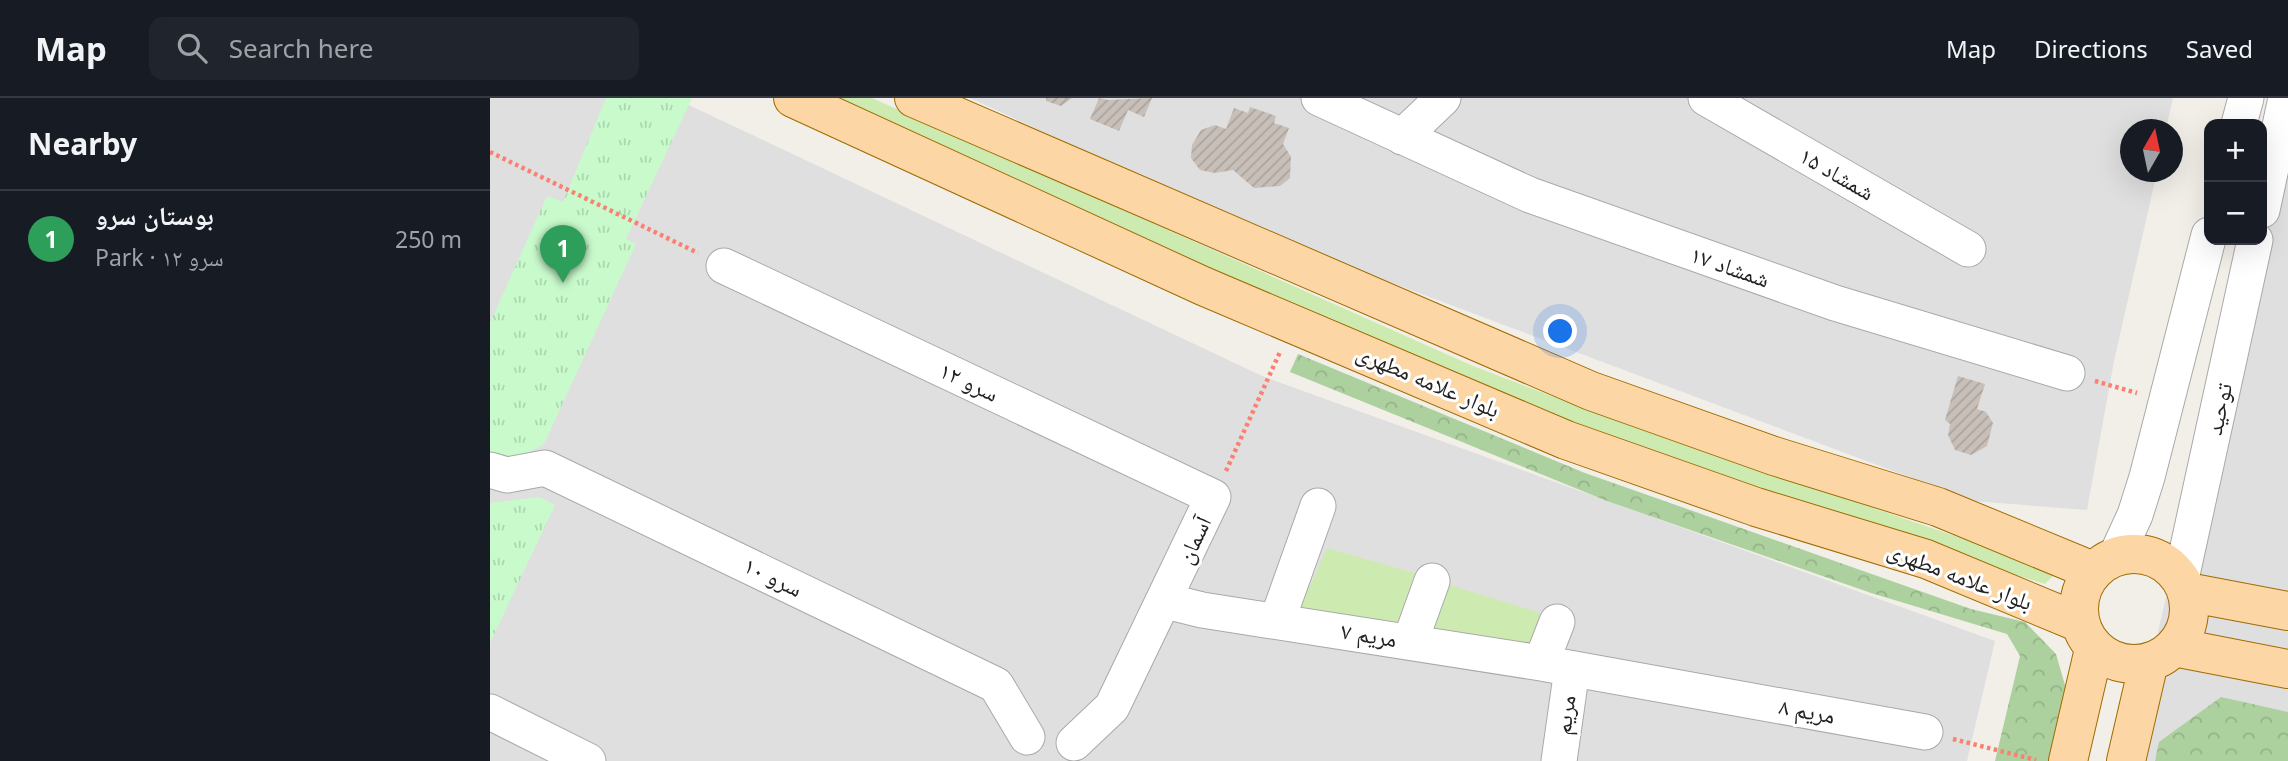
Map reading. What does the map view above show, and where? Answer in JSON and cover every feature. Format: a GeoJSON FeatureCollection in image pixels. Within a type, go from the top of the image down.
{"type":"FeatureCollection","features":[{"type":"Feature","properties":{"kind":"main road","name":"بلوار علامه مطهری"},"geometry":{"type":"LineString","coordinates":[[793,98],[1293,324],[1566,440],[1755,507],[1926,559],[2087,636]]}},
{"type":"Feature","properties":{"kind":"main road"},"geometry":{"type":"LineString","coordinates":[[914,98],[1591,390],[1774,457],[1938,507],[2105,563],[2146,553],[2172,567],[2184,585],[2188,621],[2162,655],[2126,761]]}},
{"type":"Feature","properties":{"kind":"main road"},"geometry":{"type":"LineString","coordinates":[[2068,761],[2087,636],[2082,596],[2105,563]]}},
{"type":"Feature","properties":{"kind":"main road"},"geometry":{"type":"LineString","coordinates":[[2184,585],[2288,611]]}},
{"type":"Feature","properties":{"kind":"main road"},"geometry":{"type":"LineString","coordinates":[[2087,636],[2120,663],[2162,655],[2288,669]]}},
{"type":"Feature","properties":{"kind":"street","name":"شمشاد ۱۷"},"geometry":{"type":"LineString","coordinates":[[1319,98],[1530,195],[1835,303],[2067,373]]}},
{"type":"Feature","properties":{"kind":"street"},"geometry":{"type":"LineString","coordinates":[[1402,137],[1443,98]]}},
{"type":"Feature","properties":{"kind":"street","name":"شمشاد ۱۵"},"geometry":{"type":"LineString","coordinates":[[1706,98],[1968,249]]}},
{"type":"Feature","properties":{"kind":"street"},"geometry":{"type":"LineString","coordinates":[[2240,119],[2246,98]]}},
{"type":"Feature","properties":{"kind":"street"},"geometry":{"type":"LineString","coordinates":[[2267,187],[2286,98]]}},
{"type":"Feature","properties":{"kind":"street"},"geometry":{"type":"LineString","coordinates":[[2105,563],[2135,516],[2206,245]]}},
{"type":"Feature","properties":{"kind":"street","name":"توحید"},"geometry":{"type":"LineString","coordinates":[[2184,585],[2254,245]]}},
{"type":"Feature","properties":{"kind":"street","name":"سرو ۱۲"},"geometry":{"type":"LineString","coordinates":[[724,266],[1213,497]]}},
{"type":"Feature","properties":{"kind":"street","name":"سرو ۱۰"},"geometry":{"type":"LineString","coordinates":[[490,470],[507,475],[545,468],[996,685],[1023,749]]}},
{"type":"Feature","properties":{"kind":"street","name":"آسمان"},"geometry":{"type":"LineString","coordinates":[[1076,752],[1112,707],[1166,601],[1213,497]]}},
{"type":"Feature","properties":{"kind":"street"},"geometry":{"type":"LineString","coordinates":[[1277,621],[1318,506]]}},
{"type":"Feature","properties":{"kind":"street"},"geometry":{"type":"LineString","coordinates":[[1410,642],[1432,581]]}},
{"type":"Feature","properties":{"kind":"street","name":"مریم ۷"},"geometry":{"type":"LineString","coordinates":[[1166,601],[1202,610],[1557,666]]}},
{"type":"Feature","properties":{"kind":"street","name":"مریم"},"geometry":{"type":"LineString","coordinates":[[1557,622],[1559,761]]}},
{"type":"Feature","properties":{"kind":"street","name":"مریم ۸"},"geometry":{"type":"LineString","coordinates":[[1557,666],[1925,732]]}},
{"type":"Feature","properties":{"kind":"street"},"geometry":{"type":"LineString","coordinates":[[490,712],[588,761]]}},
{"type":"Feature","properties":{"kind":"street"},"geometry":{"type":"LineString","coordinates":[[1023,749],[1034,732],[1052,728],[1061,730],[1076,752]]}},
{"type":"Feature","properties":{"kind":"path"},"geometry":{"type":"LineString","coordinates":[[490,152],[724,266]]}},
{"type":"Feature","properties":{"kind":"path","name":"آسمان"},"geometry":{"type":"LineString","coordinates":[[1213,497],[1293,324]]}},
{"type":"Feature","properties":{"kind":"path"},"geometry":{"type":"LineString","coordinates":[[2067,373],[2164,401]]}},
{"type":"Feature","properties":{"kind":"path"},"geometry":{"type":"LineString","coordinates":[[1925,732],[2040,761]]}},
{"type":"Feature","properties":{"kind":"shaded area"},"geometry":{"type":"Polygon","coordinates":[[[490,98],[674,98],[1262,376],[1995,641],[1967,761],[490,761],[490,98]]]}},
{"type":"Feature","properties":{"kind":"shaded area"},"geometry":{"type":"Polygon","coordinates":[[[970,98],[2173,98],[2168,119],[2120,119],[2120,182],[2155,182],[2114,361],[2087,510],[1973,501],[1283,242],[970,98]]]}},
{"type":"Feature","properties":{"kind":"shaded area"},"geometry":{"type":"Polygon","coordinates":[[[2288,98],[2288,761],[2129,761],[2174,561],[2261,245],[2267,245],[2267,213],[2288,98]]]}},
{"type":"Feature","properties":{"kind":"green space"},"geometry":{"type":"Polygon","coordinates":[[[606,98],[692,98],[626,239],[636,244],[544,444],[518,455],[497,455],[490,452],[490,323],[547,196],[563,202],[606,98]]]}},
{"type":"Feature","properties":{"kind":"green space"},"geometry":{"type":"Polygon","coordinates":[[[824,98],[872,98],[1473,366],[1617,421],[2058,571],[2045,584],[1872,530],[1559,425],[824,98]]]}},
{"type":"Feature","properties":{"kind":"green space"},"geometry":{"type":"Polygon","coordinates":[[[1298,354],[1585,473],[1971,609],[2025,622],[2056,654],[2067,692],[2053,761],[1995,761],[2020,656],[2007,634],[1871,593],[1607,501],[1290,372],[1298,354]]]}},
{"type":"Feature","properties":{"kind":"green space"},"geometry":{"type":"Polygon","coordinates":[[[539,497],[555,505],[490,643],[490,503],[539,497]]]}},
{"type":"Feature","properties":{"kind":"green space"},"geometry":{"type":"Polygon","coordinates":[[[1327,548],[1422,575],[1398,632],[1298,613],[1327,548]]]}},
{"type":"Feature","properties":{"kind":"green space"},"geometry":{"type":"Polygon","coordinates":[[[1443,583],[1550,616],[1532,655],[1423,636],[1443,583]]]}},
{"type":"Feature","properties":{"kind":"green space"},"geometry":{"type":"Polygon","coordinates":[[[2221,697],[2288,712],[2288,761],[2155,761],[2159,742],[2221,697]]]}},
{"type":"Feature","properties":{"kind":"building"},"geometry":{"type":"Polygon","coordinates":[[[1046,98],[1072,98],[1061,106],[1046,101],[1046,98]]]}},
{"type":"Feature","properties":{"kind":"building"},"geometry":{"type":"Polygon","coordinates":[[[1099,98],[1152,98],[1144,117],[1128,110],[1119,131],[1090,119],[1099,98]]]}},
{"type":"Feature","properties":{"kind":"building"},"geometry":{"type":"Polygon","coordinates":[[[1250,107],[1276,116],[1274,123],[1289,128],[1283,144],[1291,157],[1290,178],[1280,186],[1254,188],[1233,170],[1215,173],[1200,170],[1191,158],[1192,145],[1201,130],[1215,125],[1226,129],[1234,108],[1248,113],[1250,107]]]}},
{"type":"Feature","properties":{"kind":"building"},"geometry":{"type":"Polygon","coordinates":[[[1958,376],[1985,384],[1977,409],[1986,412],[1993,423],[1987,446],[1971,455],[1955,450],[1948,435],[1950,424],[1945,420],[1958,376]]]}},
{"type":"Feature","properties":{"kind":"place","name":"بوستان سرو"},"geometry":{"type":"Point","coordinates":[563,283]}}]}
